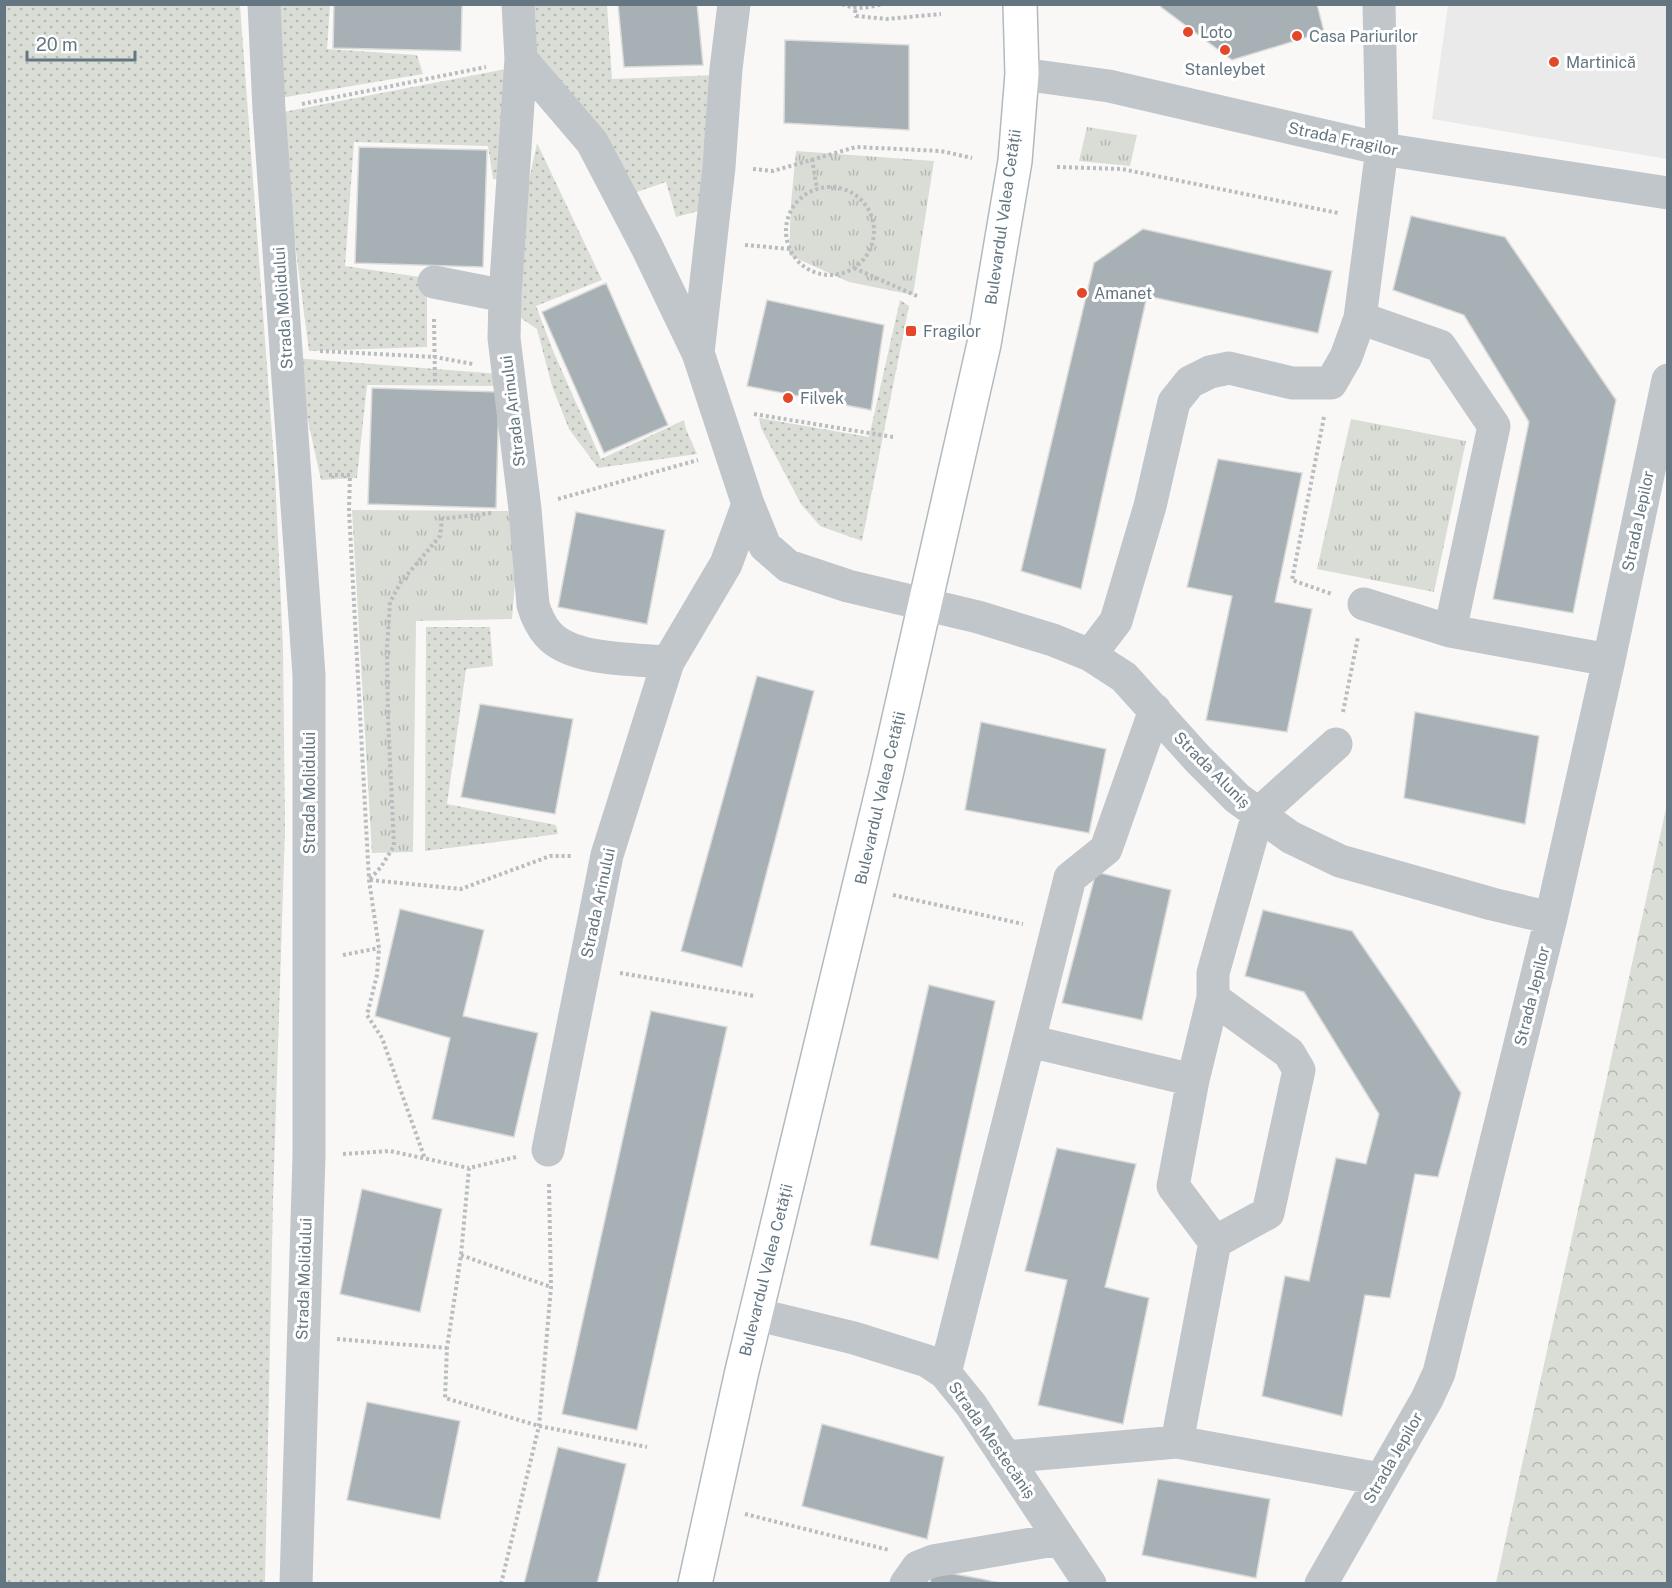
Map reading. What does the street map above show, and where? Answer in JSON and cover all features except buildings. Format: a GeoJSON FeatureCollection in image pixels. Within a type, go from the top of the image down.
{"type":"FeatureCollection","features":[{"type":"Feature","properties":{"kind":"main road","name":"Bulevardul Valea Cetății"},"geometry":{"type":"LineString","coordinates":[[695,1584],[755,1314],[859,887],[984,344],[1015,161],[1022,74],[1020,4]]}},
{"type":"Feature","properties":{"kind":"street","name":"Strada Molidului"},"geometry":{"type":"LineString","coordinates":[[264,4],[269,110],[309,675],[309,1156],[296,1584]]}},
{"type":"Feature","properties":{"kind":"street","name":"Strada Arinului"},"geometry":{"type":"LineString","coordinates":[[518,4],[521,59],[504,338],[525,509],[533,605],[538,619],[549,635],[568,648],[598,656],[668,662]]}},
{"type":"Feature","properties":{"kind":"street"},"geometry":{"type":"LineString","coordinates":[[698,353],[719,167],[726,69],[734,4]]}},
{"type":"Feature","properties":{"kind":"street"},"geometry":{"type":"LineString","coordinates":[[1090,655],[1116,621],[1150,506],[1174,402],[1190,382],[1210,372],[1229,368],[1292,383],[1331,383],[1346,357],[1360,318],[1382,149],[1378,4]]}},
{"type":"Feature","properties":{"kind":"street"},"geometry":{"type":"LineString","coordinates":[[521,59],[592,142],[647,247],[698,353],[748,504],[765,546],[788,566],[848,586],[926,603]]}},
{"type":"Feature","properties":{"kind":"street","name":"Strada Fragilor"},"geometry":{"type":"LineString","coordinates":[[1022,74],[1109,86],[1382,149],[1668,193]]}},
{"type":"Feature","properties":{"kind":"street"},"geometry":{"type":"LineString","coordinates":[[434,282],[505,296]]}},
{"type":"Feature","properties":{"kind":"street"},"geometry":{"type":"LineString","coordinates":[[1360,318],[1440,346],[1494,426],[1450,631]]}},
{"type":"Feature","properties":{"kind":"street","name":"Strada Jepilor"},"geometry":{"type":"LineString","coordinates":[[1321,1584],[1427,1399],[1439,1373],[1551,918],[1609,660],[1668,380]]}},
{"type":"Feature","properties":{"kind":"street","name":"Strada Arinului"},"geometry":{"type":"LineString","coordinates":[[548,1150],[607,855],[668,662],[726,564],[748,504]]}},
{"type":"Feature","properties":{"kind":"street","name":"Strada Aluniș"},"geometry":{"type":"LineString","coordinates":[[926,603],[1031,634],[1090,655],[1124,677],[1198,759],[1238,798],[1290,837],[1340,861],[1492,904],[1551,918]]}},
{"type":"Feature","properties":{"kind":"street"},"geometry":{"type":"LineString","coordinates":[[1364,604],[1450,631],[1609,660]]}},
{"type":"Feature","properties":{"kind":"street"},"geometry":{"type":"LineString","coordinates":[[945,1373],[1070,878],[1106,849],[1155,710]]}},
{"type":"Feature","properties":{"kind":"street"},"geometry":{"type":"LineString","coordinates":[[1178,1442],[1215,1242],[1173,1185],[1193,1080],[1213,998],[1213,973],[1258,814],[1336,744]]}},
{"type":"Feature","properties":{"kind":"street"},"geometry":{"type":"LineString","coordinates":[[1213,998],[1289,1053],[1299,1070],[1268,1213],[1215,1242]]}},
{"type":"Feature","properties":{"kind":"street"},"geometry":{"type":"LineString","coordinates":[[1029,1041],[1193,1080]]}},
{"type":"Feature","properties":{"kind":"street","name":"Strada Mestecăniș"},"geometry":{"type":"LineString","coordinates":[[755,1314],[854,1338],[927,1361],[945,1373],[971,1406],[1090,1584]]}},
{"type":"Feature","properties":{"kind":"street"},"geometry":{"type":"LineString","coordinates":[[1005,1457],[1178,1442],[1380,1479]]}},
{"type":"Feature","properties":{"kind":"street"},"geometry":{"type":"LineString","coordinates":[[906,1584],[918,1567],[933,1561],[1060,1539]]}},
{"type":"Feature","properties":{"kind":"path"},"geometry":{"type":"LineString","coordinates":[[842,4],[866,9],[882,4]]}},
{"type":"Feature","properties":{"kind":"path"},"geometry":{"type":"LineString","coordinates":[[854,4],[856,16],[887,19],[941,14]]}},
{"type":"Feature","properties":{"kind":"path"},"geometry":{"type":"LineString","coordinates":[[269,110],[521,59]]}},
{"type":"Feature","properties":{"kind":"path"},"geometry":{"type":"LineString","coordinates":[[773,171],[856,147],[941,151],[972,158]]}},
{"type":"Feature","properties":{"kind":"path"},"geometry":{"type":"LineString","coordinates":[[812,159],[817,189]]}},
{"type":"Feature","properties":{"kind":"path"},"geometry":{"type":"LineString","coordinates":[[1058,167],[1122,169],[1374,220]]}},
{"type":"Feature","properties":{"kind":"path"},"geometry":{"type":"LineString","coordinates":[[839,188],[850,192],[868,210],[873,223],[872,243],[863,260],[854,268],[834,274],[816,273],[798,261],[790,249],[786,236],[786,223],[790,211],[800,199],[817,189],[839,188]]}},
{"type":"Feature","properties":{"kind":"path"},"geometry":{"type":"LineString","coordinates":[[854,268],[917,296]]}},
{"type":"Feature","properties":{"kind":"path"},"geometry":{"type":"LineString","coordinates":[[434,282],[435,384]]}},
{"type":"Feature","properties":{"kind":"path"},"geometry":{"type":"LineString","coordinates":[[286,350],[435,357],[509,371]]}},
{"type":"Feature","properties":{"kind":"path"},"geometry":{"type":"LineString","coordinates":[[1331,383],[1292,580],[1364,604]]}},
{"type":"Feature","properties":{"kind":"path"},"geometry":{"type":"LineString","coordinates":[[718,408],[893,437]]}},
{"type":"Feature","properties":{"kind":"path"},"geometry":{"type":"LineString","coordinates":[[369,880],[381,867],[394,846],[388,718],[387,648],[390,602],[401,582],[440,536],[442,519],[525,509],[731,451]]}},
{"type":"Feature","properties":{"kind":"path"},"geometry":{"type":"LineString","coordinates":[[369,880],[461,888],[550,856]]}},
{"type":"Feature","properties":{"kind":"path"},"geometry":{"type":"LineString","coordinates":[[369,880],[379,948],[377,975],[367,1015],[382,1038],[425,1159]]}},
{"type":"Feature","properties":{"kind":"path"},"geometry":{"type":"LineString","coordinates":[[859,887],[1056,931]]}},
{"type":"Feature","properties":{"kind":"path"},"geometry":{"type":"LineString","coordinates":[[632,975],[755,996]]}},
{"type":"Feature","properties":{"kind":"path"},"geometry":{"type":"LineString","coordinates":[[309,1156],[390,1150],[469,1168],[548,1150],[551,1287],[539,1426],[501,1584]]}},
{"type":"Feature","properties":{"kind":"path"},"geometry":{"type":"LineString","coordinates":[[469,1168],[461,1255],[447,1348],[445,1398],[539,1426],[647,1447]]}},
{"type":"Feature","properties":{"kind":"path"},"geometry":{"type":"LineString","coordinates":[[461,1255],[551,1287]]}},
{"type":"Feature","properties":{"kind":"path"},"geometry":{"type":"LineString","coordinates":[[302,1337],[447,1348]]}},
{"type":"Feature","properties":{"kind":"path"},"geometry":{"type":"LineString","coordinates":[[712,1506],[933,1561]]}},
{"type":"Feature","properties":{"kind":"shaded area","name":"Martinică"},"geometry":{"type":"Polygon","coordinates":[[[1448,5],[1667,5],[1667,159],[1432,119],[1448,5]]]}},
{"type":"Feature","properties":{"kind":"green space"},"geometry":{"type":"Polygon","coordinates":[[[5,4],[240,5],[275,474],[283,647],[285,829],[273,1200],[265,1583],[5,1583],[5,4]]]}},
{"type":"Feature","properties":{"kind":"green space"},"geometry":{"type":"Polygon","coordinates":[[[277,5],[330,5],[327,49],[417,55],[423,74],[280,98],[277,5]]]}},
{"type":"Feature","properties":{"kind":"green space"},"geometry":{"type":"Polygon","coordinates":[[[533,5],[607,5],[612,79],[717,75],[710,208],[676,217],[666,182],[631,194],[538,66],[533,5]]]}},
{"type":"Feature","properties":{"kind":"green space"},"geometry":{"type":"Polygon","coordinates":[[[516,67],[506,179],[493,179],[488,146],[354,142],[345,266],[427,278],[427,347],[309,351],[278,113],[516,67]]]}},
{"type":"Feature","properties":{"kind":"green space"},"geometry":{"type":"Polygon","coordinates":[[[1087,127],[1137,135],[1130,166],[1079,161],[1087,127]]]}},
{"type":"Feature","properties":{"kind":"green space"},"geometry":{"type":"Polygon","coordinates":[[[537,143],[602,280],[536,306],[554,353],[601,459],[684,420],[697,454],[598,468],[569,429],[552,386],[537,329],[512,312],[523,208],[537,143]]]}},
{"type":"Feature","properties":{"kind":"green space"},"geometry":{"type":"Polygon","coordinates":[[[796,151],[934,161],[913,295],[849,282],[789,255],[796,151]]]}},
{"type":"Feature","properties":{"kind":"green space"},"geometry":{"type":"Polygon","coordinates":[[[900,300],[909,306],[862,541],[820,526],[801,504],[761,428],[759,418],[869,437],[900,300]]]}},
{"type":"Feature","properties":{"kind":"green space"},"geometry":{"type":"Polygon","coordinates":[[[294,358],[500,374],[502,386],[367,385],[357,478],[321,480],[294,358]]]}},
{"type":"Feature","properties":{"kind":"green space"},"geometry":{"type":"Polygon","coordinates":[[[1351,419],[1466,441],[1434,592],[1317,569],[1351,419]]]}},
{"type":"Feature","properties":{"kind":"green space"},"geometry":{"type":"Polygon","coordinates":[[[352,510],[521,511],[512,619],[416,621],[413,852],[372,853],[352,510]]]}},
{"type":"Feature","properties":{"kind":"green space"},"geometry":{"type":"Polygon","coordinates":[[[426,627],[490,627],[493,666],[466,669],[447,804],[556,825],[558,834],[425,851],[426,627]]]}},
{"type":"Feature","properties":{"kind":"green space"},"geometry":{"type":"Polygon","coordinates":[[[1667,804],[1667,1583],[1496,1583],[1667,804]]]}},
{"type":"Feature","properties":{"kind":"place","name":"Loto"},"geometry":{"type":"Point","coordinates":[1188,32]}},
{"type":"Feature","properties":{"kind":"place","name":"Casa Pariurilor"},"geometry":{"type":"Point","coordinates":[1297,36]}},
{"type":"Feature","properties":{"kind":"place","name":"Stanleybet"},"geometry":{"type":"Point","coordinates":[1225,50]}},
{"type":"Feature","properties":{"kind":"place","name":"Martinică"},"geometry":{"type":"Point","coordinates":[1554,62]}},
{"type":"Feature","properties":{"kind":"place","name":"Amanet"},"geometry":{"type":"Point","coordinates":[1082,293]}},
{"type":"Feature","properties":{"kind":"place","name":"Fragilor"},"geometry":{"type":"Point","coordinates":[911,331]}},
{"type":"Feature","properties":{"kind":"place","name":"Filvek"},"geometry":{"type":"Point","coordinates":[788,398]}}]}
